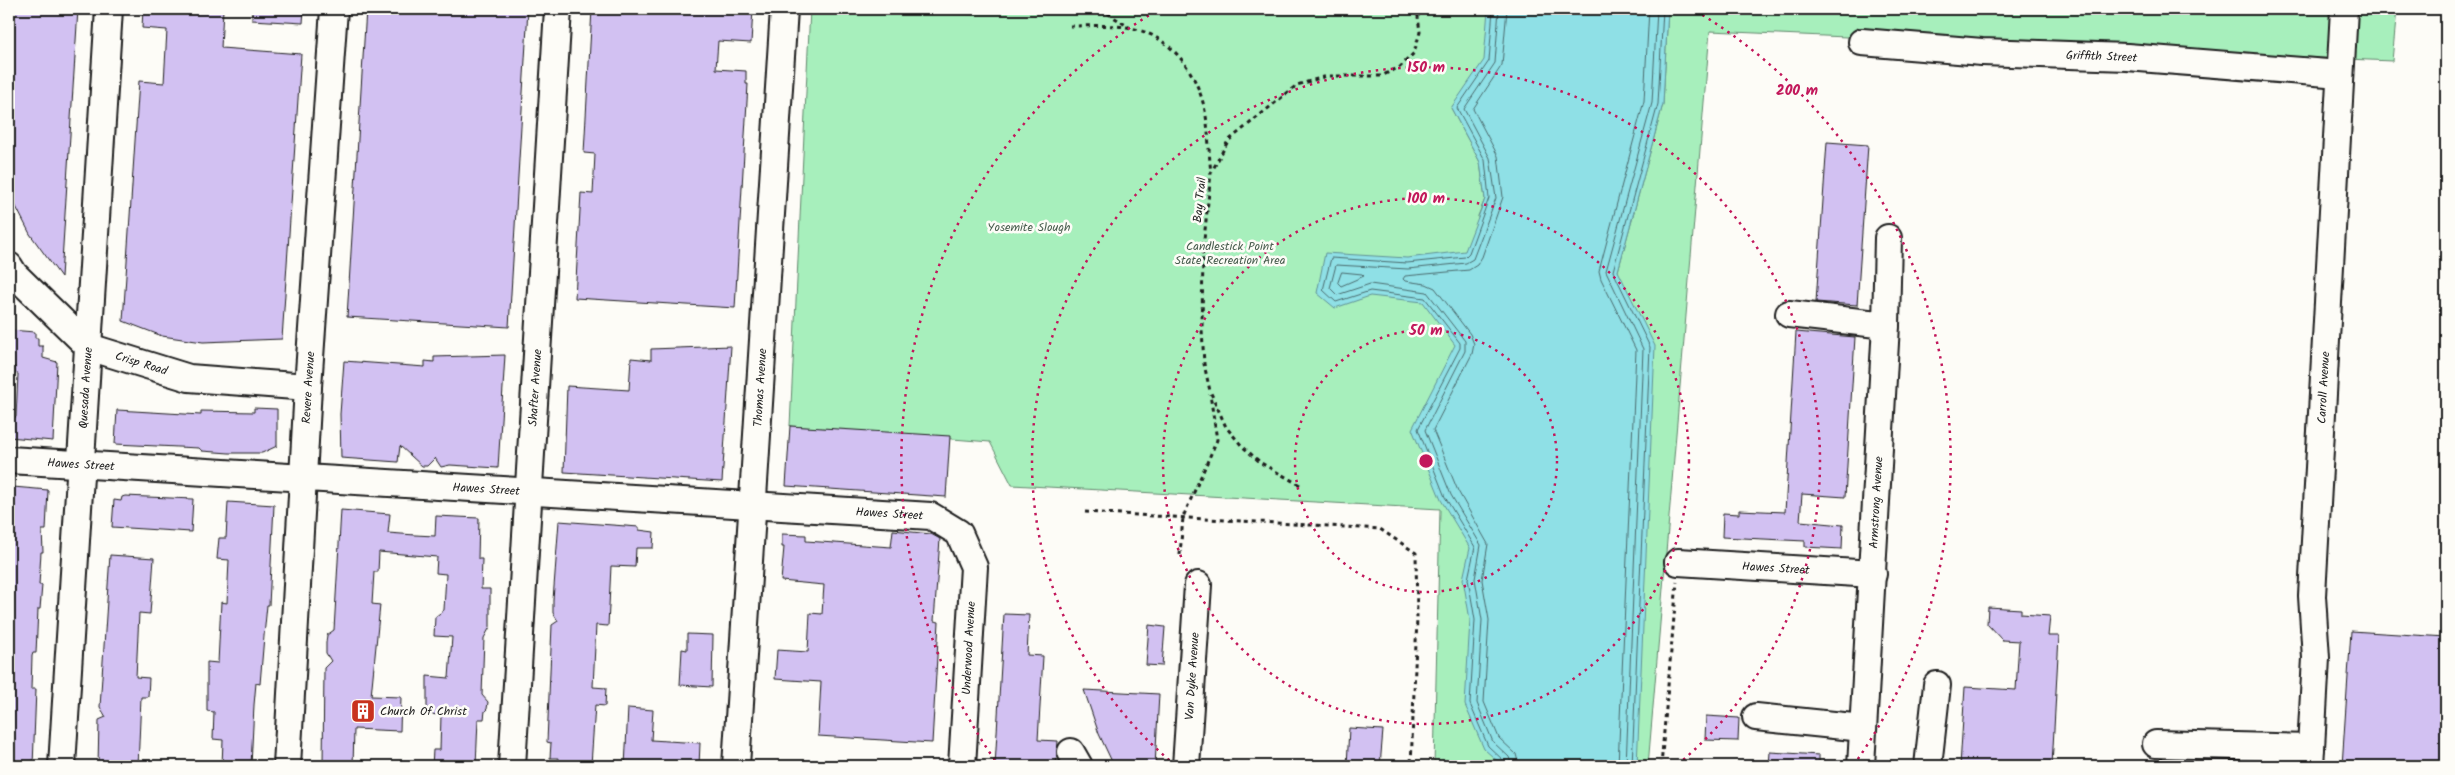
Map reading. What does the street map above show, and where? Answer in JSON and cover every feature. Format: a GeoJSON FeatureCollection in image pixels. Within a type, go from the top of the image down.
{"type":"FeatureCollection","features":[{"type":"Feature","properties":{"kind":"street","name":"Quesada Avenue"},"geometry":{"type":"LineString","coordinates":[[62,766],[109,9]]}},
{"type":"Feature","properties":{"kind":"street","name":"Revere Avenue"},"geometry":{"type":"LineString","coordinates":[[287,766],[305,477],[308,387],[334,9]]}},
{"type":"Feature","properties":{"kind":"street","name":"Shafter Avenue"},"geometry":{"type":"LineString","coordinates":[[512,766],[558,9]]}},
{"type":"Feature","properties":{"kind":"street","name":"Thomas Avenue"},"geometry":{"type":"LineString","coordinates":[[736,766],[784,9]]}},
{"type":"Feature","properties":{"kind":"street","name":"Carroll Avenue"},"geometry":{"type":"LineString","coordinates":[[2310,757],[2316,658],[2312,596],[2344,9]]}},
{"type":"Feature","properties":{"kind":"street","name":"Griffith Street"},"geometry":{"type":"LineString","coordinates":[[1862,42],[1982,52],[2127,57],[2340,74]]}},
{"type":"Feature","properties":{"kind":"street","name":"Armstrong Avenue"},"geometry":{"type":"LineString","coordinates":[[1861,766],[1886,325],[1888,238]]}},
{"type":"Feature","properties":{"kind":"street","name":"Crisp Road"},"geometry":{"type":"LineString","coordinates":[[9,266],[14,274],[89,347],[189,378],[308,387]]}},
{"type":"Feature","properties":{"kind":"street"},"geometry":{"type":"LineString","coordinates":[[1789,314],[1886,325]]}},
{"type":"Feature","properties":{"kind":"street","name":"Hawes Street"},"geometry":{"type":"LineString","coordinates":[[9,460],[931,516],[959,533]]}},
{"type":"Feature","properties":{"kind":"street","name":"Underwood Avenue"},"geometry":{"type":"LineString","coordinates":[[959,533],[974,567],[962,766]]}},
{"type":"Feature","properties":{"kind":"street","name":"Hawes Street"},"geometry":{"type":"LineString","coordinates":[[1678,562],[1873,574]]}},
{"type":"Feature","properties":{"kind":"street","name":"Van Dyke Avenue"},"geometry":{"type":"LineString","coordinates":[[1186,766],[1198,585]]}},
{"type":"Feature","properties":{"kind":"street"},"geometry":{"type":"LineString","coordinates":[[1928,766],[1937,685]]}},
{"type":"Feature","properties":{"kind":"street"},"geometry":{"type":"LineString","coordinates":[[1756,717],[1863,728]]}},
{"type":"Feature","properties":{"kind":"street"},"geometry":{"type":"LineString","coordinates":[[2156,744],[2310,757]]}},
{"type":"Feature","properties":{"kind":"path"},"geometry":{"type":"LineString","coordinates":[[1100,9],[1130,28]]}},
{"type":"Feature","properties":{"kind":"path","name":"Bay Trail"},"geometry":{"type":"LineString","coordinates":[[1300,485],[1261,463],[1242,446],[1226,427],[1210,391],[1204,364],[1202,329],[1203,249],[1211,173],[1228,141],[1297,85],[1327,76],[1381,76],[1400,67],[1414,53],[1420,32],[1417,9]]}},
{"type":"Feature","properties":{"kind":"path"},"geometry":{"type":"LineString","coordinates":[[1070,26],[1130,28],[1146,32],[1167,44],[1180,56],[1202,97],[1207,123],[1211,173]]}},
{"type":"Feature","properties":{"kind":"path"},"geometry":{"type":"LineString","coordinates":[[1180,555],[1183,518],[1217,440],[1210,391]]}},
{"type":"Feature","properties":{"kind":"path"},"geometry":{"type":"LineString","coordinates":[[1084,512],[1380,529],[1416,553],[1417,618],[1412,766]]}},
{"type":"Feature","properties":{"kind":"path"},"geometry":{"type":"LineString","coordinates":[[1661,766],[1678,562]]}},
{"type":"Feature","properties":{"kind":"green space","name":"Candlestick Point State Recreation Area"},"geometry":{"type":"Polygon","coordinates":[[[810,9],[862,9],[976,15],[977,9],[1502,9],[1499,59],[1451,108],[1480,162],[1485,199],[1478,216],[1556,766],[1434,766],[1440,509],[1012,485],[990,442],[790,426],[810,9]]]}},
{"type":"Feature","properties":{"kind":"green space"},"geometry":{"type":"Polygon","coordinates":[[[1668,9],[2397,9],[2392,61],[1710,31],[1648,766],[1625,766],[1618,271],[1663,104],[1668,9]]]}},
{"type":"Feature","properties":{"kind":"water"},"geometry":{"type":"Polygon","coordinates":[[[1488,9],[1668,9],[1663,104],[1618,271],[1655,346],[1637,766],[1503,766],[1484,749],[1465,705],[1470,620],[1463,579],[1470,548],[1441,500],[1412,429],[1455,345],[1423,302],[1370,296],[1335,308],[1317,293],[1325,253],[1407,258],[1465,251],[1485,199],[1480,162],[1451,108],[1484,60],[1488,9]]]}},
{"type":"Feature","properties":{"kind":"building"},"geometry":{"type":"Polygon","coordinates":[[[9,9],[78,9],[61,277],[30,234],[9,193],[9,9]]]}},
{"type":"Feature","properties":{"kind":"building"},"geometry":{"type":"Polygon","coordinates":[[[143,9],[223,9],[221,48],[301,54],[282,339],[203,342],[162,336],[123,321],[139,81],[164,83],[167,30],[142,28],[143,9]]]}},
{"type":"Feature","properties":{"kind":"building"},"geometry":{"type":"Polygon","coordinates":[[[252,9],[304,9],[303,23],[252,20],[252,9]]]}},
{"type":"Feature","properties":{"kind":"building"},"geometry":{"type":"Polygon","coordinates":[[[366,9],[528,9],[509,327],[347,317],[366,9]]]}},
{"type":"Feature","properties":{"kind":"building"},"geometry":{"type":"Polygon","coordinates":[[[592,9],[753,9],[751,43],[718,41],[716,69],[746,71],[746,84],[748,84],[735,308],[575,298],[581,193],[593,194],[595,154],[584,153],[592,9]]]}},
{"type":"Feature","properties":{"kind":"building"},"geometry":{"type":"Polygon","coordinates":[[[1827,142],[1868,145],[1857,305],[1816,302],[1827,142]]]}},
{"type":"Feature","properties":{"kind":"building"},"geometry":{"type":"Polygon","coordinates":[[[10,330],[35,332],[35,338],[38,338],[38,346],[43,346],[43,358],[57,362],[53,441],[9,437],[9,416],[16,417],[18,374],[15,373],[15,367],[9,366],[10,330]]]}},
{"type":"Feature","properties":{"kind":"building"},"geometry":{"type":"Polygon","coordinates":[[[1796,332],[1855,337],[1845,497],[1802,494],[1800,521],[1843,525],[1842,549],[1805,547],[1805,541],[1722,537],[1723,513],[1739,514],[1739,510],[1785,512],[1796,332]]]}},
{"type":"Feature","properties":{"kind":"building"},"geometry":{"type":"Polygon","coordinates":[[[731,346],[722,482],[564,472],[567,386],[629,390],[631,358],[651,360],[651,349],[731,346]]]}},
{"type":"Feature","properties":{"kind":"building"},"geometry":{"type":"Polygon","coordinates":[[[505,355],[498,468],[450,465],[441,467],[435,458],[427,466],[422,466],[400,446],[398,462],[341,458],[340,414],[344,361],[425,367],[425,361],[434,362],[434,357],[505,355]]]}},
{"type":"Feature","properties":{"kind":"building"},"geometry":{"type":"Polygon","coordinates":[[[254,408],[277,409],[277,446],[262,453],[229,453],[202,451],[199,448],[115,444],[117,410],[201,415],[201,411],[254,412],[254,408]]]}},
{"type":"Feature","properties":{"kind":"building"},"geometry":{"type":"Polygon","coordinates":[[[790,426],[950,436],[946,497],[786,486],[790,426]]]}},
{"type":"Feature","properties":{"kind":"building"},"geometry":{"type":"Polygon","coordinates":[[[13,487],[48,490],[46,530],[42,530],[43,552],[41,552],[39,585],[42,585],[40,609],[38,609],[36,653],[33,653],[32,656],[31,689],[36,689],[33,766],[9,766],[9,492],[13,487]]]}},
{"type":"Feature","properties":{"kind":"building"},"geometry":{"type":"Polygon","coordinates":[[[122,497],[193,499],[191,532],[112,527],[114,500],[121,501],[122,497]]]}},
{"type":"Feature","properties":{"kind":"building"},"geometry":{"type":"Polygon","coordinates":[[[228,502],[274,505],[269,605],[267,605],[260,684],[256,683],[251,766],[222,766],[223,740],[213,739],[214,712],[207,711],[207,662],[218,663],[221,602],[227,603],[229,560],[217,559],[219,538],[226,538],[228,502]]]}},
{"type":"Feature","properties":{"kind":"building"},"geometry":{"type":"Polygon","coordinates":[[[341,510],[390,514],[388,533],[415,535],[435,536],[436,516],[479,518],[478,559],[482,559],[481,589],[490,589],[490,627],[484,638],[482,695],[488,702],[484,719],[478,719],[476,766],[432,766],[433,750],[440,750],[441,715],[427,714],[427,676],[449,678],[452,637],[434,636],[435,617],[444,610],[446,574],[436,573],[437,557],[379,552],[378,572],[374,572],[372,604],[380,605],[371,696],[401,697],[400,731],[354,729],[353,766],[323,766],[324,668],[331,661],[326,653],[326,643],[327,635],[334,630],[341,510]]]}},
{"type":"Feature","properties":{"kind":"building"},"geometry":{"type":"Polygon","coordinates":[[[559,521],[639,527],[639,530],[654,532],[653,548],[636,548],[635,567],[611,566],[608,626],[596,625],[593,687],[606,688],[605,706],[595,705],[591,765],[558,762],[558,758],[550,758],[551,743],[547,742],[552,625],[558,621],[553,613],[553,600],[559,521]]]}},
{"type":"Feature","properties":{"kind":"building"},"geometry":{"type":"Polygon","coordinates":[[[893,530],[931,534],[940,539],[934,621],[939,622],[932,743],[818,736],[821,682],[775,679],[777,650],[808,652],[810,613],[822,614],[824,585],[781,581],[784,547],[782,547],[782,534],[806,535],[806,541],[891,547],[893,530]]]}},
{"type":"Feature","properties":{"kind":"building"},"geometry":{"type":"Polygon","coordinates":[[[110,555],[154,558],[150,614],[139,613],[136,677],[149,678],[148,697],[141,697],[138,766],[98,766],[99,720],[106,717],[100,707],[110,555]]]}},
{"type":"Feature","properties":{"kind":"building"},"geometry":{"type":"Polygon","coordinates":[[[1988,607],[2021,609],[2021,614],[2050,616],[2048,636],[2059,636],[2052,766],[1960,766],[1965,687],[2016,690],[2019,641],[2002,640],[1987,624],[1988,607]]]}},
{"type":"Feature","properties":{"kind":"building"},"geometry":{"type":"Polygon","coordinates":[[[1004,614],[1029,615],[1027,655],[1043,656],[1038,740],[1058,741],[1056,766],[995,766],[1004,614]]]}},
{"type":"Feature","properties":{"kind":"building"},"geometry":{"type":"Polygon","coordinates":[[[1149,625],[1165,627],[1162,666],[1146,665],[1149,625]]]}},
{"type":"Feature","properties":{"kind":"building"},"geometry":{"type":"Polygon","coordinates":[[[2351,631],[2446,637],[2446,766],[2342,766],[2351,631]]]}},
{"type":"Feature","properties":{"kind":"building"},"geometry":{"type":"Polygon","coordinates":[[[687,634],[713,635],[712,687],[680,685],[682,649],[687,650],[687,634]]]}},
{"type":"Feature","properties":{"kind":"building"},"geometry":{"type":"Polygon","coordinates":[[[1084,690],[1159,694],[1155,766],[1114,766],[1099,734],[1084,690]]]}},
{"type":"Feature","properties":{"kind":"building"},"geometry":{"type":"Polygon","coordinates":[[[628,708],[653,710],[651,740],[700,743],[699,766],[625,766],[628,708]]]}},
{"type":"Feature","properties":{"kind":"building"},"geometry":{"type":"Polygon","coordinates":[[[1706,716],[1739,718],[1738,741],[1705,740],[1706,716]]]}},
{"type":"Feature","properties":{"kind":"building"},"geometry":{"type":"Polygon","coordinates":[[[1349,728],[1383,730],[1380,766],[1347,766],[1349,728]]]}},
{"type":"Feature","properties":{"kind":"building"},"geometry":{"type":"Polygon","coordinates":[[[1770,752],[1819,755],[1819,766],[1769,766],[1770,752]]]}},
{"type":"Feature","properties":{"kind":"place","name":"Church Of Christ"},"geometry":{"type":"Point","coordinates":[363,711]}},
{"type":"Feature","properties":{"kind":"park label","name":"Yosemite Slough"},"geometry":{"type":"Point","coordinates":[1029,227]}}]}
